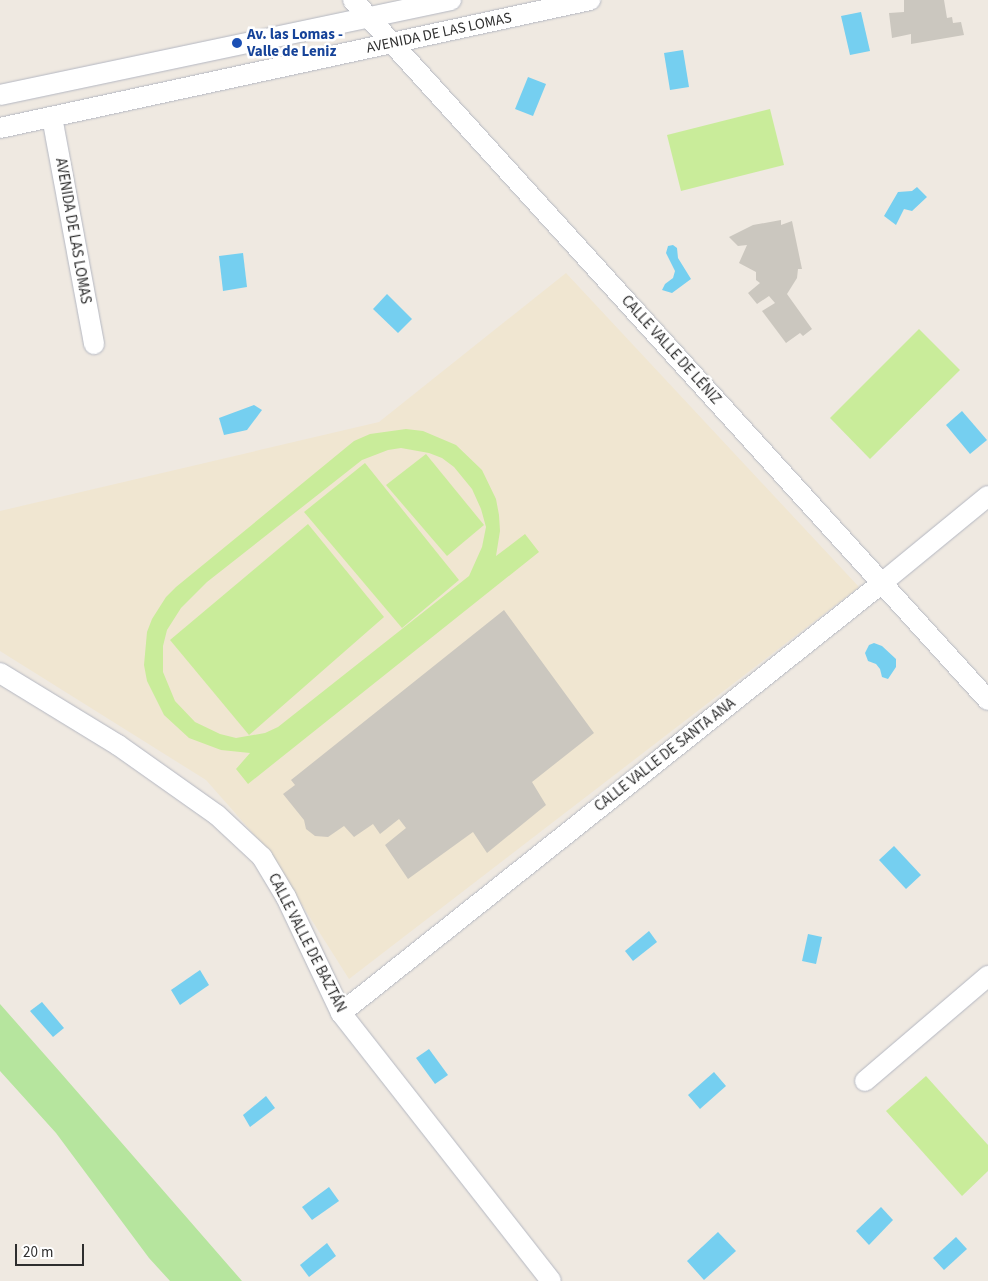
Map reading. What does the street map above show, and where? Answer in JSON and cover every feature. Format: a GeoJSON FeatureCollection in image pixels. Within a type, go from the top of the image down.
{"type":"FeatureCollection","features":[{"type":"Feature","properties":{"kind":"street","name":"CALLE VALLE DE LÉNIZ"},"geometry":{"type":"LineString","coordinates":[[353,0],[988,700]]}},
{"type":"Feature","properties":{"kind":"street","name":"AVENIDA DE LAS LOMAS"},"geometry":{"type":"LineString","coordinates":[[0,95],[451,0]]}},
{"type":"Feature","properties":{"kind":"street","name":"AVENIDA DE LAS LOMAS"},"geometry":{"type":"LineString","coordinates":[[0,128],[590,0]]}},
{"type":"Feature","properties":{"kind":"street","name":"AVENIDA DE LAS LOMAS"},"geometry":{"type":"LineString","coordinates":[[52,118],[94,344]]}},
{"type":"Feature","properties":{"kind":"street","name":"CALLE VALLE DE SANTA ANA"},"geometry":{"type":"LineString","coordinates":[[341,1013],[882,583],[988,496]]}},
{"type":"Feature","properties":{"kind":"street","name":"CALLE VALLE DE BAZTÁN"},"geometry":{"type":"LineString","coordinates":[[0,673],[118,745],[217,815],[262,857],[286,896],[341,1013],[551,1281]]}},
{"type":"Feature","properties":{"kind":"street"},"geometry":{"type":"LineString","coordinates":[[866,1081],[988,976]]}},
{"type":"Feature","properties":{"kind":"shaded area"},"geometry":{"type":"Polygon","coordinates":[[[566,273],[859,587],[349,979],[266,848],[206,780],[0,651],[0,511],[379,422],[566,273]]]}},
{"type":"Feature","properties":{"kind":"green space"},"geometry":{"type":"Polygon","coordinates":[[[770,109],[784,165],[681,191],[667,135],[770,109]]]}},
{"type":"Feature","properties":{"kind":"green space"},"geometry":{"type":"Polygon","coordinates":[[[919,329],[960,370],[870,459],[830,418],[919,329]]]}},
{"type":"Feature","properties":{"kind":"green space"},"geometry":{"type":"Polygon","coordinates":[[[406,429],[423,431],[456,445],[482,470],[496,499],[500,531],[496,556],[525,534],[539,552],[248,784],[236,769],[250,753],[221,750],[189,738],[164,715],[147,681],[144,665],[147,632],[152,619],[166,597],[176,587],[354,441],[370,434],[406,429]],[[401,448],[388,450],[362,460],[207,582],[181,608],[167,630],[163,646],[163,672],[175,701],[195,722],[220,734],[236,738],[265,733],[278,727],[469,576],[482,547],[486,527],[481,509],[472,489],[454,467],[442,458],[429,453],[401,448]]]}},
{"type":"Feature","properties":{"kind":"green space"},"geometry":{"type":"Polygon","coordinates":[[[426,454],[484,525],[447,556],[386,485],[426,454]]]}},
{"type":"Feature","properties":{"kind":"green space"},"geometry":{"type":"Polygon","coordinates":[[[365,463],[459,580],[402,628],[304,512],[365,463]]]}},
{"type":"Feature","properties":{"kind":"green space"},"geometry":{"type":"Polygon","coordinates":[[[308,524],[384,617],[249,735],[170,640],[308,524]]]}},
{"type":"Feature","properties":{"kind":"green space"},"geometry":{"type":"Polygon","coordinates":[[[0,1004],[242,1281],[170,1281],[149,1258],[56,1133],[0,1071],[0,1004]]]}},
{"type":"Feature","properties":{"kind":"green space"},"geometry":{"type":"Polygon","coordinates":[[[926,1076],[988,1145],[988,1171],[962,1196],[886,1111],[926,1076]]]}},
{"type":"Feature","properties":{"kind":"water"},"geometry":{"type":"Polygon","coordinates":[[[861,12],[870,51],[850,55],[841,16],[861,12]]]}},
{"type":"Feature","properties":{"kind":"water"},"geometry":{"type":"Polygon","coordinates":[[[683,50],[689,87],[670,90],[664,53],[683,50]]]}},
{"type":"Feature","properties":{"kind":"water"},"geometry":{"type":"Polygon","coordinates":[[[528,77],[546,84],[533,116],[515,109],[528,77]]]}},
{"type":"Feature","properties":{"kind":"water"},"geometry":{"type":"Polygon","coordinates":[[[917,187],[927,197],[912,211],[904,209],[896,225],[884,216],[898,192],[912,191],[917,187]]]}},
{"type":"Feature","properties":{"kind":"water"},"geometry":{"type":"Polygon","coordinates":[[[673,245],[677,248],[678,258],[691,279],[672,293],[662,290],[665,284],[673,278],[675,271],[666,253],[668,246],[673,245]]]}},
{"type":"Feature","properties":{"kind":"water"},"geometry":{"type":"Polygon","coordinates":[[[243,253],[247,287],[223,291],[219,256],[243,253]]]}},
{"type":"Feature","properties":{"kind":"water"},"geometry":{"type":"Polygon","coordinates":[[[387,294],[412,319],[398,333],[373,309],[387,294]]]}},
{"type":"Feature","properties":{"kind":"water"},"geometry":{"type":"Polygon","coordinates":[[[254,405],[262,410],[247,430],[224,435],[219,418],[254,405]]]}},
{"type":"Feature","properties":{"kind":"water"},"geometry":{"type":"Polygon","coordinates":[[[962,411],[987,440],[970,454],[946,425],[962,411]]]}},
{"type":"Feature","properties":{"kind":"water"},"geometry":{"type":"Polygon","coordinates":[[[874,643],[882,646],[896,659],[896,667],[888,679],[882,677],[880,669],[876,664],[868,661],[865,653],[869,645],[874,643]]]}},
{"type":"Feature","properties":{"kind":"water"},"geometry":{"type":"Polygon","coordinates":[[[894,846],[921,875],[906,889],[879,860],[894,846]]]}},
{"type":"Feature","properties":{"kind":"water"},"geometry":{"type":"Polygon","coordinates":[[[649,931],[657,942],[633,961],[625,951],[649,931]]]}},
{"type":"Feature","properties":{"kind":"water"},"geometry":{"type":"Polygon","coordinates":[[[808,934],[822,937],[816,964],[802,961],[808,934]]]}},
{"type":"Feature","properties":{"kind":"water"},"geometry":{"type":"Polygon","coordinates":[[[200,970],[209,985],[180,1005],[171,990],[200,970]]]}},
{"type":"Feature","properties":{"kind":"water"},"geometry":{"type":"Polygon","coordinates":[[[42,1002],[64,1028],[53,1037],[30,1011],[42,1002]]]}},
{"type":"Feature","properties":{"kind":"water"},"geometry":{"type":"Polygon","coordinates":[[[429,1049],[448,1075],[435,1084],[416,1058],[429,1049]]]}},
{"type":"Feature","properties":{"kind":"water"},"geometry":{"type":"Polygon","coordinates":[[[714,1072],[726,1086],[700,1109],[688,1095],[714,1072]]]}},
{"type":"Feature","properties":{"kind":"water"},"geometry":{"type":"Polygon","coordinates":[[[266,1096],[275,1108],[250,1127],[243,1115],[266,1096]]]}},
{"type":"Feature","properties":{"kind":"water"},"geometry":{"type":"Polygon","coordinates":[[[329,1187],[339,1201],[312,1220],[302,1207],[329,1187]]]}},
{"type":"Feature","properties":{"kind":"water"},"geometry":{"type":"Polygon","coordinates":[[[881,1207],[893,1220],[869,1245],[856,1231],[881,1207]]]}},
{"type":"Feature","properties":{"kind":"water"},"geometry":{"type":"Polygon","coordinates":[[[718,1232],[736,1251],[704,1280],[687,1261],[718,1232]]]}},
{"type":"Feature","properties":{"kind":"water"},"geometry":{"type":"Polygon","coordinates":[[[956,1237],[967,1249],[944,1270],[933,1258],[956,1237]]]}},
{"type":"Feature","properties":{"kind":"water"},"geometry":{"type":"Polygon","coordinates":[[[327,1243],[336,1256],[309,1277],[300,1265],[327,1243]]]}},
{"type":"Feature","properties":{"kind":"building"},"geometry":{"type":"Polygon","coordinates":[[[904,0],[944,0],[947,18],[952,17],[953,23],[961,22],[964,35],[911,44],[911,34],[892,38],[889,13],[904,12],[904,0]]]}},
{"type":"Feature","properties":{"kind":"building"},"geometry":{"type":"Polygon","coordinates":[[[781,220],[781,225],[792,221],[802,269],[798,269],[797,278],[787,294],[812,329],[803,336],[800,333],[786,343],[762,311],[775,303],[769,296],[757,304],[748,293],[760,283],[756,280],[756,272],[739,263],[747,245],[738,246],[729,237],[753,225],[781,220]]]}},
{"type":"Feature","properties":{"kind":"building"},"geometry":{"type":"Polygon","coordinates":[[[504,610],[594,733],[532,782],[546,805],[487,853],[473,832],[408,879],[385,845],[406,828],[399,819],[380,834],[373,824],[354,837],[344,826],[328,837],[315,836],[306,829],[304,820],[283,794],[295,785],[291,780],[504,610]]]}},
{"type":"Feature","properties":{"kind":"place","name":"Av. las Lomas - Valle de Leniz"},"geometry":{"type":"Point","coordinates":[237,43]}}]}
